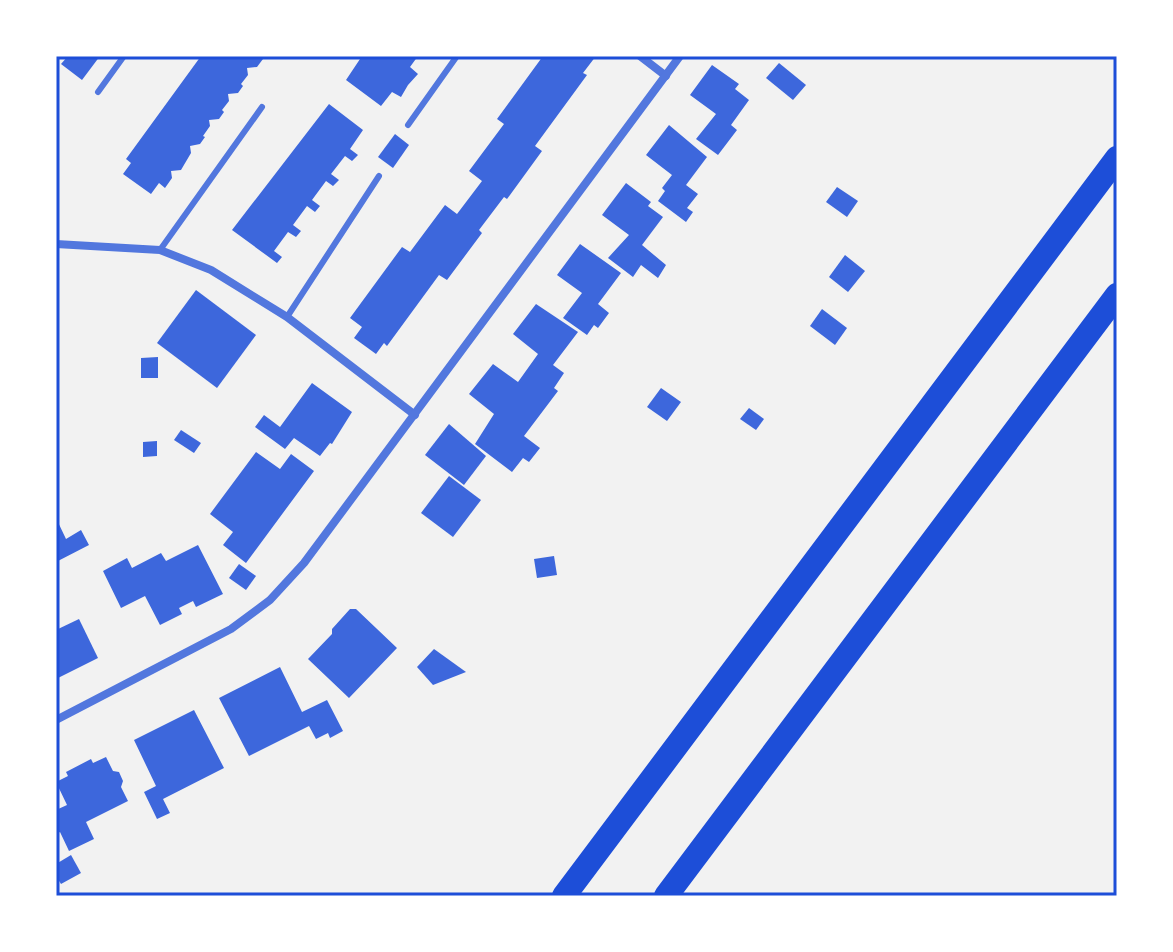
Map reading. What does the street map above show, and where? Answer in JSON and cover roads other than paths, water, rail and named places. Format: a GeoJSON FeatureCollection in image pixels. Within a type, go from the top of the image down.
{"type":"FeatureCollection","features":[{"type":"Feature","properties":{"kind":"highway"},"geometry":{"type":"LineString","coordinates":[[564,896],[1117,158]]}},
{"type":"Feature","properties":{"kind":"highway"},"geometry":{"type":"LineString","coordinates":[[666,896],[1117,295]]}},
{"type":"Feature","properties":{"kind":"street"},"geometry":{"type":"LineString","coordinates":[[640,56],[666,76]]}},
{"type":"Feature","properties":{"kind":"street"},"geometry":{"type":"LineString","coordinates":[[56,720],[231,629],[270,600],[304,563],[680,56]]}},
{"type":"Feature","properties":{"kind":"street"},"geometry":{"type":"LineString","coordinates":[[56,244],[160,250],[211,270],[287,317],[415,415]]}},
{"type":"Feature","properties":{"kind":"lane"},"geometry":{"type":"LineString","coordinates":[[98,92],[124,56]]}},
{"type":"Feature","properties":{"kind":"lane"},"geometry":{"type":"LineString","coordinates":[[408,125],[457,56]]}},
{"type":"Feature","properties":{"kind":"lane"},"geometry":{"type":"LineString","coordinates":[[160,250],[262,107]]}},
{"type":"Feature","properties":{"kind":"lane"},"geometry":{"type":"LineString","coordinates":[[287,317],[379,176]]}}]}
